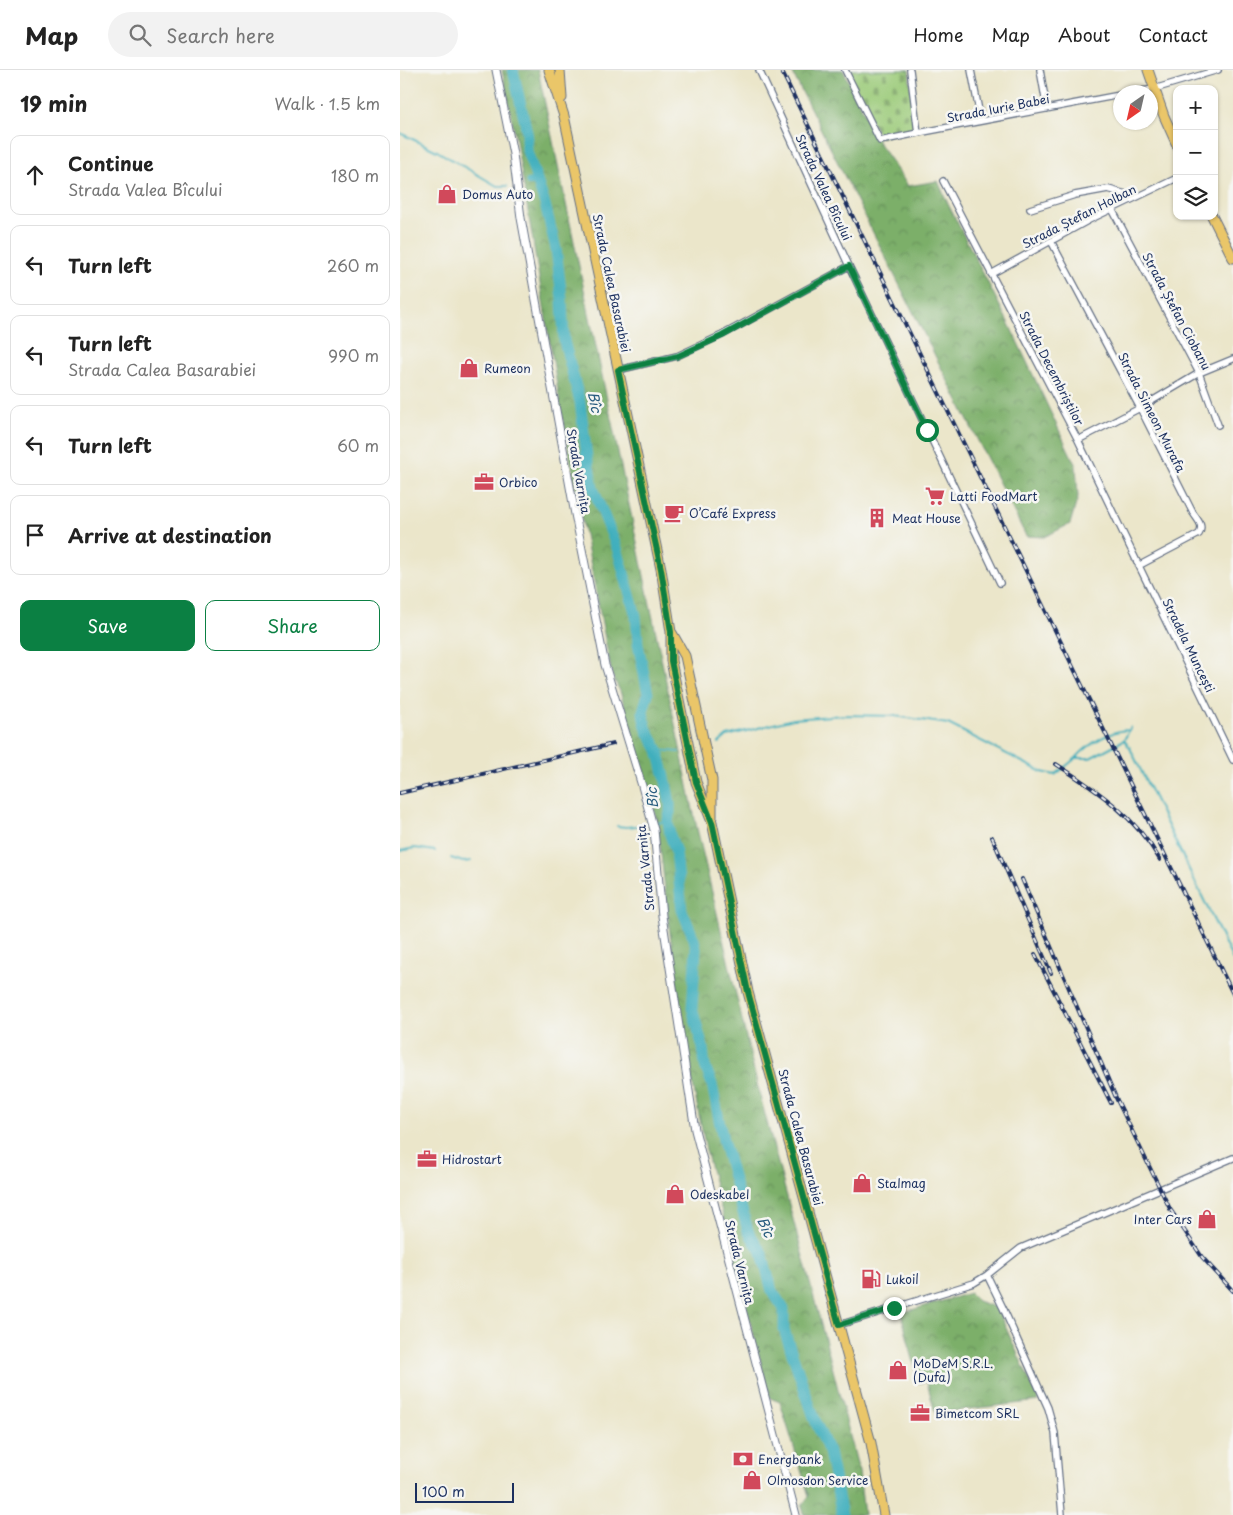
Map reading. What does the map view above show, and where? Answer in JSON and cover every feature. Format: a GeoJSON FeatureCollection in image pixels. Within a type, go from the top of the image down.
{"type":"FeatureCollection","features":[{"type":"Feature","properties":{"kind":"main road","name":"Strada Calea Basarabiei"},"geometry":{"type":"LineString","coordinates":[[549,70],[564,116],[661,569],[671,632],[671,661],[696,782],[712,822],[748,992],[872,1443],[884,1515]]}},
{"type":"Feature","properties":{"kind":"main road","name":"Strada Calea Basarabiei"},"geometry":{"type":"LineString","coordinates":[[560,70],[564,116]]}},
{"type":"Feature","properties":{"kind":"main road"},"geometry":{"type":"LineString","coordinates":[[1148,70],[1153,85]]}},
{"type":"Feature","properties":{"kind":"main road"},"geometry":{"type":"LineString","coordinates":[[1158,99],[1173,135]]}},
{"type":"Feature","properties":{"kind":"main road"},"geometry":{"type":"LineString","coordinates":[[1214,220],[1233,258]]}},
{"type":"Feature","properties":{"kind":"main road","name":"Strada Calea Basarabiei"},"geometry":{"type":"LineString","coordinates":[[671,632],[685,656],[712,780],[712,822]]}},
{"type":"Feature","properties":{"kind":"main road"},"geometry":{"type":"LineString","coordinates":[[677,687],[684,682],[691,685]]}},
{"type":"Feature","properties":{"kind":"main road"},"geometry":{"type":"LineString","coordinates":[[696,782],[712,780]]}},
{"type":"Feature","properties":{"kind":"street","name":"Strada Varnița"},"geometry":{"type":"LineString","coordinates":[[496,70],[574,509],[606,666],[654,830],[662,916],[695,1130],[796,1515]]}},
{"type":"Feature","properties":{"kind":"street","name":"Strada Valea Bîcului"},"geometry":{"type":"LineString","coordinates":[[759,70],[849,266],[1000,583]]}},
{"type":"Feature","properties":{"kind":"street","name":"Strada Iurie Babei"},"geometry":{"type":"LineString","coordinates":[[845,70],[880,141],[1113,96]]}},
{"type":"Feature","properties":{"kind":"street"},"geometry":{"type":"LineString","coordinates":[[910,70],[918,133]]}},
{"type":"Feature","properties":{"kind":"street"},"geometry":{"type":"LineString","coordinates":[[971,70],[980,121]]}},
{"type":"Feature","properties":{"kind":"street"},"geometry":{"type":"LineString","coordinates":[[1040,70],[1047,109]]}},
{"type":"Feature","properties":{"kind":"street"},"geometry":{"type":"LineString","coordinates":[[1158,88],[1218,70]]}},
{"type":"Feature","properties":{"kind":"street","name":"Strada Ștefan Holban"},"geometry":{"type":"LineString","coordinates":[[992,274],[1112,209],[1173,180]]}},
{"type":"Feature","properties":{"kind":"street","name":"Strada Decembriștilor"},"geometry":{"type":"LineString","coordinates":[[943,181],[1078,440],[1140,565]]}},
{"type":"Feature","properties":{"kind":"street"},"geometry":{"type":"LineString","coordinates":[[1030,209],[1075,194],[1108,189],[1137,197]]}},
{"type":"Feature","properties":{"kind":"street","name":"Strada Ștefan Ciobanu"},"geometry":{"type":"LineString","coordinates":[[1112,209],[1199,373],[1218,425]]}},
{"type":"Feature","properties":{"kind":"street","name":"Strada Simeon Murafa"},"geometry":{"type":"LineString","coordinates":[[1051,241],[1201,527],[1199,534],[1140,565]]}},
{"type":"Feature","properties":{"kind":"street"},"geometry":{"type":"LineString","coordinates":[[618,370],[678,356],[722,336],[849,266]]}},
{"type":"Feature","properties":{"kind":"street"},"geometry":{"type":"LineString","coordinates":[[1078,440],[1140,408],[1199,373],[1233,359]]}},
{"type":"Feature","properties":{"kind":"street","name":"Stradela Muncești"},"geometry":{"type":"LineString","coordinates":[[1140,565],[1233,760]]}},
{"type":"Feature","properties":{"kind":"street"},"geometry":{"type":"LineString","coordinates":[[839,1325],[960,1288],[987,1275],[1021,1248],[1233,1158]]}},
{"type":"Feature","properties":{"kind":"street"},"geometry":{"type":"LineString","coordinates":[[987,1275],[1050,1416],[1055,1433],[1062,1515]]}},
{"type":"Feature","properties":{"kind":"green space"},"geometry":{"type":"Polygon","coordinates":[[[502,70],[538,70],[696,824],[759,1092],[859,1471],[864,1515],[804,1515],[802,1505],[809,1496],[780,1402],[770,1398],[706,1150],[687,1055],[669,926],[658,826],[620,691],[612,675],[562,415],[516,140],[502,70]]]}},
{"type":"Feature","properties":{"kind":"green space"},"geometry":{"type":"Polygon","coordinates":[[[791,70],[843,70],[880,145],[908,186],[938,181],[1009,324],[1076,466],[1078,497],[1070,524],[1044,537],[1026,536],[791,70]]]}},
{"type":"Feature","properties":{"kind":"green space"},"geometry":{"type":"Polygon","coordinates":[[[846,70],[909,70],[914,128],[880,138],[846,70]]]}},
{"type":"Feature","properties":{"kind":"green space"},"geometry":{"type":"Polygon","coordinates":[[[970,1293],[977,1301],[997,1308],[1039,1401],[935,1413],[927,1382],[919,1383],[901,1313],[970,1293]]]}},
{"type":"Feature","properties":{"kind":"waterway","name":"Bîc"},"geometry":{"type":"LineString","coordinates":[[513,70],[527,132],[527,151],[545,204],[556,249],[562,298],[564,341],[580,402],[593,488],[617,548],[636,616],[638,644],[648,694],[643,711],[644,719],[647,730],[658,750],[665,777],[670,803],[668,820],[670,835],[676,852],[682,910],[696,949],[692,1008],[703,1048],[705,1066],[712,1084],[723,1140],[748,1231],[762,1253],[772,1291],[784,1309],[784,1330],[816,1423],[829,1452],[842,1515]]}},
{"type":"Feature","properties":{"kind":"waterway"},"geometry":{"type":"LineString","coordinates":[[400,133],[437,151],[497,186],[507,186]]}},
{"type":"Feature","properties":{"kind":"waterway"},"geometry":{"type":"LineString","coordinates":[[529,182],[537,181]]}},
{"type":"Feature","properties":{"kind":"waterway"},"geometry":{"type":"LineString","coordinates":[[719,743],[727,736],[793,719],[844,715],[895,716],[948,724],[1042,772],[1055,775],[1076,758],[1090,758],[1124,740],[1130,748],[1233,960]]}},
{"type":"Feature","properties":{"kind":"waterway"},"geometry":{"type":"LineString","coordinates":[[1124,740],[1131,727]]}},
{"type":"Feature","properties":{"kind":"waterway"},"geometry":{"type":"LineString","coordinates":[[1077,757],[1088,747],[1107,735],[1129,730]]}},
{"type":"Feature","properties":{"kind":"waterway"},"geometry":{"type":"LineString","coordinates":[[658,750],[679,752]]}},
{"type":"Feature","properties":{"kind":"waterway"},"geometry":{"type":"LineString","coordinates":[[658,823],[668,820]]}},
{"type":"Feature","properties":{"kind":"waterway"},"geometry":{"type":"LineString","coordinates":[[617,826],[646,825]]}},
{"type":"Feature","properties":{"kind":"waterway"},"geometry":{"type":"LineString","coordinates":[[400,851],[415,848],[435,851]]}},
{"type":"Feature","properties":{"kind":"waterway"},"geometry":{"type":"LineString","coordinates":[[451,858],[463,862],[471,861]]}},
{"type":"Feature","properties":{"kind":"railway"},"geometry":{"type":"LineString","coordinates":[[781,70],[1233,994]]}},
{"type":"Feature","properties":{"kind":"railway"},"geometry":{"type":"LineString","coordinates":[[400,793],[613,744]]}},
{"type":"Feature","properties":{"kind":"railway"},"geometry":{"type":"LineString","coordinates":[[1056,764],[1101,795],[1127,817],[1150,844],[1160,860]]}},
{"type":"Feature","properties":{"kind":"railway"},"geometry":{"type":"LineString","coordinates":[[992,837],[1051,973]]}},
{"type":"Feature","properties":{"kind":"railway"},"geometry":{"type":"LineString","coordinates":[[1022,879],[1117,1100],[1170,1209],[1202,1257],[1233,1291]]}},
{"type":"Feature","properties":{"kind":"railway"},"geometry":{"type":"LineString","coordinates":[[1035,954],[1111,1103]]}},
{"type":"Feature","properties":{"kind":"place","name":"Domus Auto"},"geometry":{"type":"Point","coordinates":[447,194]}},
{"type":"Feature","properties":{"kind":"place","name":"Rumeon"},"geometry":{"type":"Point","coordinates":[469,368]}},
{"type":"Feature","properties":{"kind":"place","name":"Orbico"},"geometry":{"type":"Point","coordinates":[484,482]}},
{"type":"Feature","properties":{"kind":"place","name":"Latti FoodMart"},"geometry":{"type":"Point","coordinates":[935,496]}},
{"type":"Feature","properties":{"kind":"place","name":"O’Café Express"},"geometry":{"type":"Point","coordinates":[674,513]}},
{"type":"Feature","properties":{"kind":"place","name":"Meat House"},"geometry":{"type":"Point","coordinates":[877,518]}},
{"type":"Feature","properties":{"kind":"place","name":"Hidrostart"},"geometry":{"type":"Point","coordinates":[427,1159]}},
{"type":"Feature","properties":{"kind":"place","name":"Stalmag"},"geometry":{"type":"Point","coordinates":[862,1183]}},
{"type":"Feature","properties":{"kind":"place","name":"Odeskabel"},"geometry":{"type":"Point","coordinates":[675,1194]}},
{"type":"Feature","properties":{"kind":"place","name":"Inter Cars"},"geometry":{"type":"Point","coordinates":[1207,1219]}},
{"type":"Feature","properties":{"kind":"place","name":"Lukoil"},"geometry":{"type":"Point","coordinates":[871,1279]}},
{"type":"Feature","properties":{"kind":"place","name":"MoDeM S.R.L. (Dufa)"},"geometry":{"type":"Point","coordinates":[898,1370]}},
{"type":"Feature","properties":{"kind":"place","name":"Bimetcom SRL"},"geometry":{"type":"Point","coordinates":[920,1413]}},
{"type":"Feature","properties":{"kind":"place","name":"Energbank"},"geometry":{"type":"Point","coordinates":[743,1459]}},
{"type":"Feature","properties":{"kind":"place","name":"Olmosdon Service"},"geometry":{"type":"Point","coordinates":[752,1480]}},
{"type":"Feature","properties":{"kind":"route"},"geometry":{"type":"LineString","coordinates":[[894,1308],[839,1325],[748,992],[712,822],[696,782],[671,661],[671,632],[661,569],[618,370],[661,362],[678,356],[722,336],[849,266],[927,430]]}}]}
